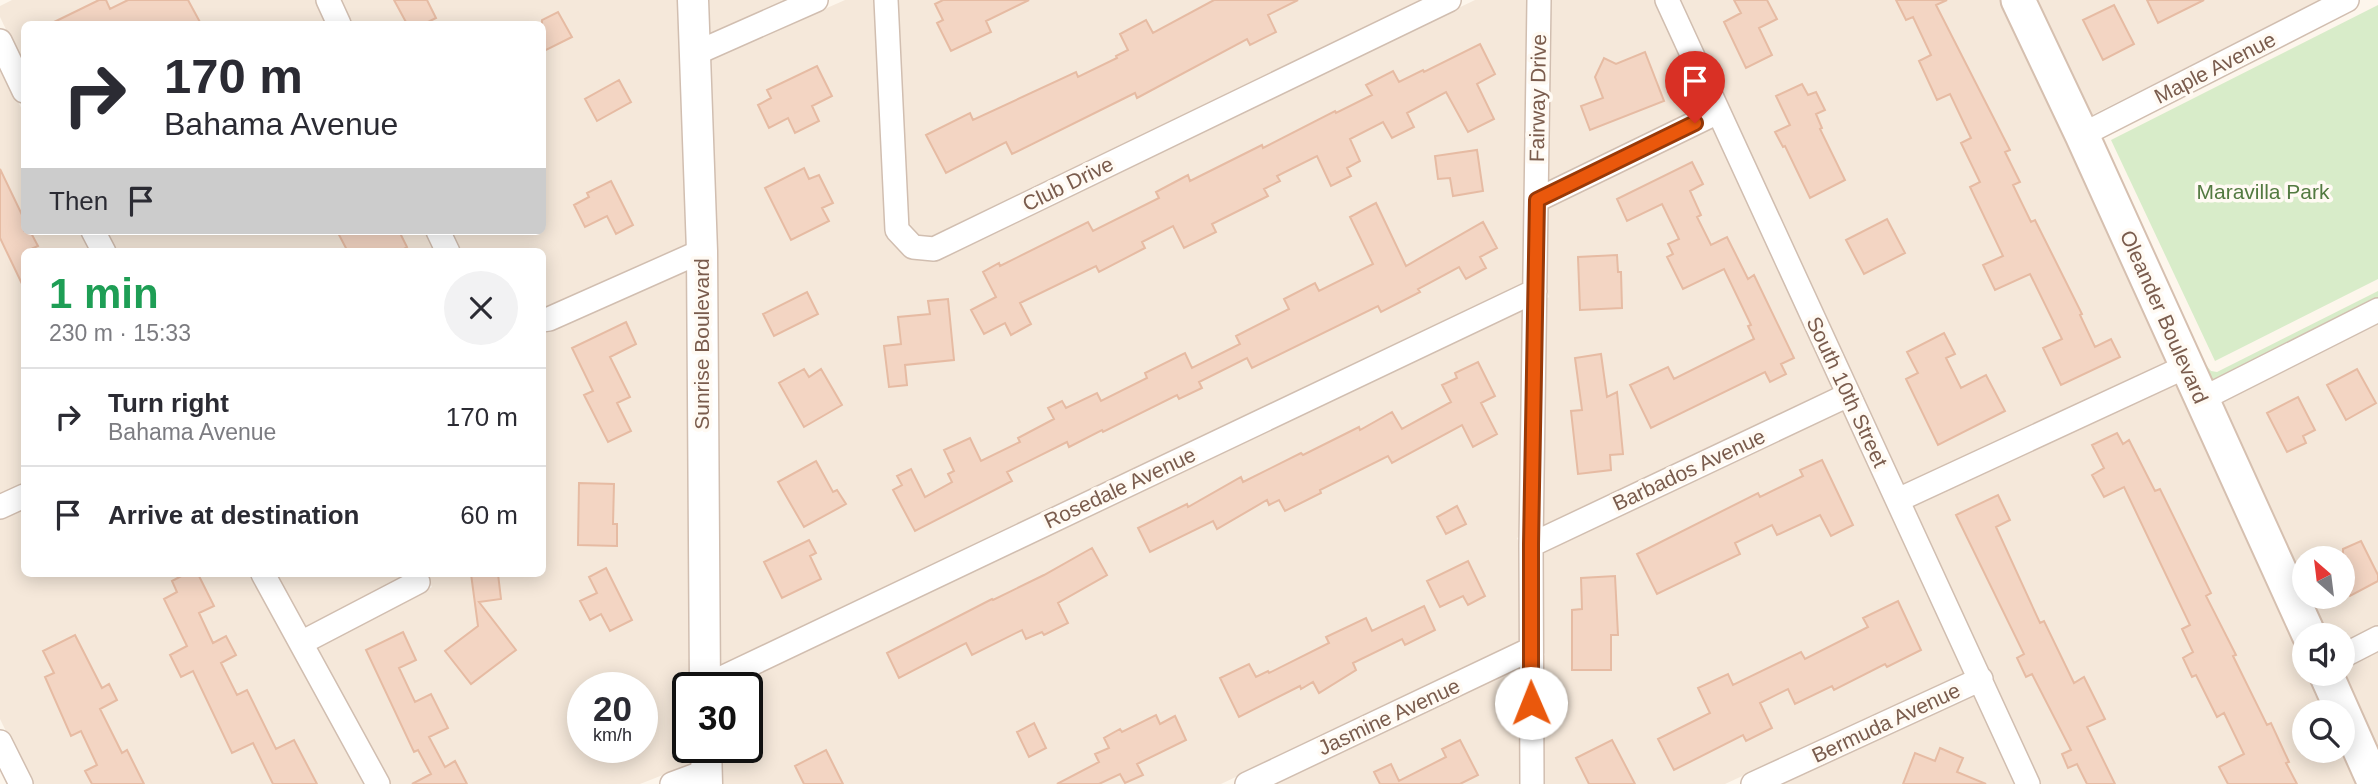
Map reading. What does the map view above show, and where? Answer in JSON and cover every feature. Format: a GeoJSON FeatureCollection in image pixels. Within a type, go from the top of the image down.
{"type":"FeatureCollection","features":[{"type":"Feature","properties":{"kind":"main road","name":"Oleander Boulevard"},"geometry":{"type":"LineString","coordinates":[[2018,0],[2303,623]]}},
{"type":"Feature","properties":{"kind":"main road"},"geometry":{"type":"LineString","coordinates":[[2331,686],[2375,784]]}},
{"type":"Feature","properties":{"kind":"street"},"geometry":{"type":"LineString","coordinates":[[328,0],[338,21]]}},
{"type":"Feature","properties":{"kind":"street","name":"Sunrise Boulevard"},"geometry":{"type":"LineString","coordinates":[[693,0],[702,251],[705,672]]}},
{"type":"Feature","properties":{"kind":"street"},"geometry":{"type":"LineString","coordinates":[[694,54],[816,0]]}},
{"type":"Feature","properties":{"kind":"street","name":"Club Drive"},"geometry":{"type":"LineString","coordinates":[[886,0],[897,230],[913,247],[933,249],[1449,0]]}},
{"type":"Feature","properties":{"kind":"street","name":"Fairway Drive"},"geometry":{"type":"LineString","coordinates":[[1532,784],[1531,544],[1539,0]]}},
{"type":"Feature","properties":{"kind":"street","name":"South 10th Street"},"geometry":{"type":"LineString","coordinates":[[1667,0],[2028,784]]}},
{"type":"Feature","properties":{"kind":"street","name":"Maple Avenue"},"geometry":{"type":"LineString","coordinates":[[2082,135],[2347,0]]}},
{"type":"Feature","properties":{"kind":"street"},"geometry":{"type":"LineString","coordinates":[[0,41],[21,85]]}},
{"type":"Feature","properties":{"kind":"street"},"geometry":{"type":"LineString","coordinates":[[1537,200],[1718,112]]}},
{"type":"Feature","properties":{"kind":"street"},"geometry":{"type":"LineString","coordinates":[[546,319],[702,251]]}},
{"type":"Feature","properties":{"kind":"street","name":"Rosedale Avenue"},"geometry":{"type":"LineString","coordinates":[[736,672],[1535,291]]}},
{"type":"Feature","properties":{"kind":"street"},"geometry":{"type":"LineString","coordinates":[[2200,400],[2378,310]]}},
{"type":"Feature","properties":{"kind":"street"},"geometry":{"type":"LineString","coordinates":[[1898,500],[2185,367]]}},
{"type":"Feature","properties":{"kind":"street","name":"Barbados Avenue"},"geometry":{"type":"LineString","coordinates":[[1531,544],[1848,396]]}},
{"type":"Feature","properties":{"kind":"street"},"geometry":{"type":"LineString","coordinates":[[0,507],[21,497]]}},
{"type":"Feature","properties":{"kind":"street"},"geometry":{"type":"LineString","coordinates":[[265,577],[378,784]]}},
{"type":"Feature","properties":{"kind":"street"},"geometry":{"type":"LineString","coordinates":[[301,643],[418,582]]}},
{"type":"Feature","properties":{"kind":"street"},"geometry":{"type":"LineString","coordinates":[[2355,650],[2378,638]]}},
{"type":"Feature","properties":{"kind":"street","name":"Jasmine Avenue"},"geometry":{"type":"LineString","coordinates":[[1248,784],[1531,649]]}},
{"type":"Feature","properties":{"kind":"street","name":"Bermuda Avenue"},"geometry":{"type":"LineString","coordinates":[[1753,784],[1981,679]]}},
{"type":"Feature","properties":{"kind":"street"},"geometry":{"type":"LineString","coordinates":[[0,742],[21,784]]}},
{"type":"Feature","properties":{"kind":"street"},"geometry":{"type":"LineString","coordinates":[[672,784],[707,767]]}},
{"type":"Feature","properties":{"kind":"shaded area"},"geometry":{"type":"Polygon","coordinates":[[[12,0],[316,0],[326,21],[21,21],[21,61],[0,17],[0,6],[12,0]]]}},
{"type":"Feature","properties":{"kind":"shaded area"},"geometry":{"type":"Polygon","coordinates":[[[339,0],[683,0],[691,243],[546,308],[546,248],[458,248],[452,235],[546,235],[546,21],[350,21],[339,0]]]}},
{"type":"Feature","properties":{"kind":"shaded area"},"geometry":{"type":"Polygon","coordinates":[[[704,0],[787,0],[704,37],[704,0]]]}},
{"type":"Feature","properties":{"kind":"shaded area"},"geometry":{"type":"Polygon","coordinates":[[[845,0],[876,0],[905,255],[913,259],[934,260],[1475,0],[1528,0],[1527,192],[1523,194],[1527,201],[1524,283],[716,668],[705,62],[845,0]]]}},
{"type":"Feature","properties":{"kind":"shaded area"},"geometry":{"type":"Polygon","coordinates":[[[897,0],[1422,0],[930,237],[917,236],[908,226],[897,0]]]}},
{"type":"Feature","properties":{"kind":"shaded area"},"geometry":{"type":"Polygon","coordinates":[[[1550,0],[1655,0],[1704,105],[1548,181],[1550,0]]]}},
{"type":"Feature","properties":{"kind":"shaded area"},"geometry":{"type":"Polygon","coordinates":[[[1678,0],[2006,0],[2171,360],[1903,485],[1678,0]]]}},
{"type":"Feature","properties":{"kind":"shaded area"},"geometry":{"type":"Polygon","coordinates":[[[2029,0],[2321,0],[2086,118],[2029,0]]]}},
{"type":"Feature","properties":{"kind":"shaded area"},"geometry":{"type":"Polygon","coordinates":[[[0,64],[21,108],[21,235],[84,235],[90,248],[21,248],[21,484],[0,494],[0,64]]]}},
{"type":"Feature","properties":{"kind":"shaded area"},"geometry":{"type":"Polygon","coordinates":[[[1713,127],[1834,389],[1542,526],[1545,299],[1549,297],[1546,289],[1548,207],[1713,127]]]}},
{"type":"Feature","properties":{"kind":"shaded area"},"geometry":{"type":"Polygon","coordinates":[[[107,235],[429,235],[435,248],[113,248],[107,235]]]}},
{"type":"Feature","properties":{"kind":"shaded area"},"geometry":{"type":"Polygon","coordinates":[[[691,268],[694,672],[672,672],[672,763],[693,763],[640,784],[390,784],[316,648],[432,587],[427,577],[546,577],[546,331],[691,268]]]}},
{"type":"Feature","properties":{"kind":"shaded area"},"geometry":{"type":"Polygon","coordinates":[[[1524,309],[1521,536],[1517,538],[1521,546],[1520,642],[1221,784],[718,784],[717,763],[763,763],[763,672],[761,672],[1524,309]]]}},
{"type":"Feature","properties":{"kind":"shaded area"},"geometry":{"type":"Polygon","coordinates":[[[2378,323],[2378,625],[2355,637],[2355,623],[2314,623],[2308,609],[2356,609],[2356,546],[2292,546],[2292,574],[2215,406],[2378,323]]]}},
{"type":"Feature","properties":{"kind":"shaded area"},"geometry":{"type":"Polygon","coordinates":[[[2181,381],[2292,623],[2292,686],[2320,686],[2327,700],[2292,700],[2292,763],[2351,763],[2364,784],[2039,784],[1912,507],[2181,381]]]}},
{"type":"Feature","properties":{"kind":"shaded area"},"geometry":{"type":"Polygon","coordinates":[[[1843,410],[1966,673],[1725,784],[1543,784],[1542,657],[1545,655],[1542,648],[1542,552],[1843,410]]]}},
{"type":"Feature","properties":{"kind":"shaded area"},"geometry":{"type":"Polygon","coordinates":[[[21,510],[21,577],[254,577],[367,784],[32,784],[0,719],[0,520],[21,510]]]}},
{"type":"Feature","properties":{"kind":"shaded area"},"geometry":{"type":"Polygon","coordinates":[[[277,577],[402,577],[305,628],[277,577]]]}},
{"type":"Feature","properties":{"kind":"shaded area"},"geometry":{"type":"Polygon","coordinates":[[[2378,651],[2378,764],[2348,686],[2355,686],[2355,663],[2378,651]]]}},
{"type":"Feature","properties":{"kind":"shaded area"},"geometry":{"type":"Polygon","coordinates":[[[1521,667],[1522,784],[1275,784],[1521,667]]]}},
{"type":"Feature","properties":{"kind":"shaded area"},"geometry":{"type":"Polygon","coordinates":[[[1976,694],[2017,784],[1781,784],[1976,694]]]}},
{"type":"Feature","properties":{"kind":"green space","name":"Maravilla Park"},"geometry":{"type":"Polygon","coordinates":[[[2378,5],[2378,279],[2215,361],[2111,140],[2378,5]]]}},
{"type":"Feature","properties":{"kind":"green space"},"geometry":{"type":"Polygon","coordinates":[[[2102,144],[2211,371],[2217,372],[2378,291],[2378,297],[2205,385],[2102,144]]]}},
{"type":"Feature","properties":{"kind":"building"},"geometry":{"type":"Polygon","coordinates":[[[99,0],[106,0],[110,9],[128,0],[188,0],[199,21],[56,21],[99,0]]]}},
{"type":"Feature","properties":{"kind":"building"},"geometry":{"type":"Polygon","coordinates":[[[394,0],[427,0],[436,18],[430,21],[405,21],[394,0]]]}},
{"type":"Feature","properties":{"kind":"building"},"geometry":{"type":"Polygon","coordinates":[[[943,0],[1029,0],[986,21],[991,32],[951,51],[937,23],[943,20],[935,4],[943,0]]]}},
{"type":"Feature","properties":{"kind":"building"},"geometry":{"type":"Polygon","coordinates":[[[1214,0],[1298,0],[1268,15],[1276,32],[1250,45],[1247,39],[1137,98],[1135,93],[1012,154],[1006,142],[946,173],[926,135],[970,113],[973,120],[1076,72],[1078,77],[1128,50],[1120,34],[1146,20],[1153,33],[1214,0]]]}},
{"type":"Feature","properties":{"kind":"building"},"geometry":{"type":"Polygon","coordinates":[[[1734,0],[1767,0],[1777,19],[1759,28],[1772,55],[1746,68],[1724,22],[1741,13],[1734,0]]]}},
{"type":"Feature","properties":{"kind":"building"},"geometry":{"type":"Polygon","coordinates":[[[1896,0],[1947,0],[1936,5],[2010,150],[2005,152],[2020,182],[2013,185],[2031,222],[2035,220],[2082,314],[2080,315],[2095,347],[2111,339],[2120,357],[2061,385],[2043,348],[2062,339],[2030,274],[1995,290],[1983,265],[2003,256],[1970,187],[1980,182],[1961,143],[1971,138],[1950,94],[1937,100],[1919,61],[1931,55],[1913,17],[1906,20],[1896,0]]]}},
{"type":"Feature","properties":{"kind":"building"},"geometry":{"type":"Polygon","coordinates":[[[2147,0],[2204,0],[2158,23],[2147,0]]]}},
{"type":"Feature","properties":{"kind":"building"},"geometry":{"type":"Polygon","coordinates":[[[2114,5],[2134,44],[2103,60],[2083,20],[2114,5]]]}},
{"type":"Feature","properties":{"kind":"building"},"geometry":{"type":"Polygon","coordinates":[[[558,12],[572,37],[546,50],[546,21],[542,20],[558,12]]]}},
{"type":"Feature","properties":{"kind":"building"},"geometry":{"type":"Polygon","coordinates":[[[1480,44],[1495,74],[1477,84],[1494,119],[1468,132],[1446,92],[1407,113],[1414,127],[1392,138],[1383,122],[1350,139],[1360,161],[1347,168],[1351,176],[1331,186],[1317,156],[1277,176],[1280,181],[1264,189],[1268,196],[1212,224],[1216,232],[1184,248],[1173,226],[1142,242],[1145,248],[1099,272],[1096,266],[1020,303],[1031,324],[1011,335],[1005,323],[984,334],[971,310],[996,297],[983,272],[1088,222],[1093,231],[1159,198],[1156,192],[1188,175],[1190,181],[1335,111],[1336,113],[1372,95],[1366,85],[1393,71],[1399,82],[1480,44]]]}},
{"type":"Feature","properties":{"kind":"building"},"geometry":{"type":"Polygon","coordinates":[[[1645,52],[1664,101],[1590,130],[1581,106],[1603,98],[1595,77],[1604,58],[1616,64],[1645,52]]]}},
{"type":"Feature","properties":{"kind":"building"},"geometry":{"type":"Polygon","coordinates":[[[817,66],[832,96],[812,106],[819,121],[795,133],[788,118],[769,128],[758,105],[771,98],[767,90],[817,66]]]}},
{"type":"Feature","properties":{"kind":"building"},"geometry":{"type":"Polygon","coordinates":[[[619,80],[631,102],[597,121],[585,99],[619,80]]]}},
{"type":"Feature","properties":{"kind":"building"},"geometry":{"type":"Polygon","coordinates":[[[1802,84],[1808,95],[1816,92],[1825,110],[1816,114],[1822,128],[1820,129],[1845,180],[1810,198],[1785,146],[1783,147],[1775,132],[1790,125],[1776,96],[1802,84]]]}},
{"type":"Feature","properties":{"kind":"building"},"geometry":{"type":"Polygon","coordinates":[[[1477,150],[1483,191],[1453,196],[1450,178],[1438,179],[1435,156],[1477,150]]]}},
{"type":"Feature","properties":{"kind":"building"},"geometry":{"type":"Polygon","coordinates":[[[1692,162],[1703,184],[1690,191],[1701,215],[1697,217],[1711,245],[1727,237],[1748,279],[1754,275],[1794,358],[1781,364],[1786,374],[1770,382],[1765,372],[1651,428],[1630,385],[1668,367],[1674,379],[1754,339],[1748,326],[1751,325],[1724,269],[1683,289],[1667,257],[1673,254],[1668,244],[1679,239],[1662,204],[1627,221],[1617,199],[1692,162]]]}},
{"type":"Feature","properties":{"kind":"building"},"geometry":{"type":"Polygon","coordinates":[[[804,168],[809,179],[819,175],[833,203],[822,208],[829,221],[791,240],[765,188],[804,168]]]}},
{"type":"Feature","properties":{"kind":"building"},"geometry":{"type":"Polygon","coordinates":[[[0,169],[21,213],[21,235],[32,235],[38,246],[21,248],[21,282],[0,238],[0,169]]]}},
{"type":"Feature","properties":{"kind":"building"},"geometry":{"type":"Polygon","coordinates":[[[611,181],[633,225],[616,234],[607,216],[585,227],[574,205],[589,197],[587,193],[611,181]]]}},
{"type":"Feature","properties":{"kind":"building"},"geometry":{"type":"Polygon","coordinates":[[[1376,203],[1406,266],[1483,222],[1497,248],[1480,257],[1486,268],[1466,279],[1459,267],[1418,289],[1420,292],[1381,312],[1378,306],[1252,368],[1247,358],[1199,382],[1202,388],[1179,399],[1177,395],[1103,432],[1102,430],[1069,447],[1067,442],[1007,472],[1012,481],[915,531],[893,490],[902,485],[897,476],[911,469],[925,497],[952,482],[948,474],[954,471],[944,450],[970,438],[981,461],[1020,442],[1018,438],[1054,419],[1048,408],[1062,401],[1066,408],[1097,393],[1101,401],[1147,378],[1145,373],[1185,353],[1192,368],[1240,344],[1236,336],[1289,309],[1284,299],[1315,283],[1319,291],[1373,264],[1350,217],[1376,203]]]}},
{"type":"Feature","properties":{"kind":"building"},"geometry":{"type":"Polygon","coordinates":[[[1887,219],[1905,253],[1864,274],[1846,240],[1887,219]]]}},
{"type":"Feature","properties":{"kind":"building"},"geometry":{"type":"Polygon","coordinates":[[[339,235],[401,235],[407,247],[405,248],[346,248],[339,235]]]}},
{"type":"Feature","properties":{"kind":"building"},"geometry":{"type":"Polygon","coordinates":[[[1617,255],[1618,272],[1621,272],[1622,308],[1580,310],[1578,257],[1617,255]]]}},
{"type":"Feature","properties":{"kind":"building"},"geometry":{"type":"Polygon","coordinates":[[[807,292],[818,314],[774,336],[763,314],[807,292]]]}},
{"type":"Feature","properties":{"kind":"building"},"geometry":{"type":"Polygon","coordinates":[[[948,299],[954,360],[905,365],[907,385],[889,387],[884,346],[901,344],[898,317],[930,314],[928,301],[948,299]]]}},
{"type":"Feature","properties":{"kind":"building"},"geometry":{"type":"Polygon","coordinates":[[[626,322],[636,344],[610,357],[630,397],[617,403],[631,431],[608,442],[584,395],[593,391],[572,348],[626,322]]]}},
{"type":"Feature","properties":{"kind":"building"},"geometry":{"type":"Polygon","coordinates":[[[1944,333],[1955,354],[1946,358],[1961,388],[1986,375],[2005,411],[1938,445],[1906,379],[1918,373],[1907,352],[1944,333]]]}},
{"type":"Feature","properties":{"kind":"building"},"geometry":{"type":"Polygon","coordinates":[[[1601,354],[1607,397],[1617,392],[1623,454],[1610,455],[1611,470],[1578,474],[1571,411],[1582,410],[1575,358],[1601,354]]]}},
{"type":"Feature","properties":{"kind":"building"},"geometry":{"type":"Polygon","coordinates":[[[1478,362],[1495,396],[1481,403],[1497,434],[1473,447],[1462,425],[1392,463],[1388,456],[1285,511],[1279,500],[1269,505],[1267,500],[1217,529],[1213,521],[1150,552],[1138,528],[1187,504],[1188,507],[1241,477],[1243,482],[1359,427],[1360,430],[1392,412],[1402,429],[1451,402],[1442,385],[1457,378],[1455,373],[1478,362]]]}},
{"type":"Feature","properties":{"kind":"building"},"geometry":{"type":"Polygon","coordinates":[[[804,369],[809,377],[821,369],[842,405],[804,427],[779,383],[804,369]]]}},
{"type":"Feature","properties":{"kind":"building"},"geometry":{"type":"Polygon","coordinates":[[[2357,369],[2376,403],[2346,420],[2327,385],[2357,369]]]}},
{"type":"Feature","properties":{"kind":"building"},"geometry":{"type":"Polygon","coordinates":[[[2298,397],[2315,430],[2303,436],[2306,443],[2287,452],[2267,413],[2298,397]]]}},
{"type":"Feature","properties":{"kind":"building"},"geometry":{"type":"Polygon","coordinates":[[[2117,433],[2123,444],[2129,440],[2155,491],[2160,489],[2211,593],[2206,596],[2236,655],[2233,656],[2267,725],[2271,723],[2297,784],[2228,784],[2219,767],[2244,754],[2224,713],[2217,717],[2196,675],[2192,677],[2183,658],[2193,652],[2182,629],[2190,625],[2124,487],[2104,497],[2092,475],[2104,468],[2092,445],[2117,433]]]}},
{"type":"Feature","properties":{"kind":"building"},"geometry":{"type":"Polygon","coordinates":[[[1822,460],[1853,525],[1831,536],[1820,515],[1777,535],[1772,525],[1735,543],[1740,554],[1657,594],[1637,554],[1758,493],[1760,497],[1803,476],[1800,470],[1822,460]]]}},
{"type":"Feature","properties":{"kind":"building"},"geometry":{"type":"Polygon","coordinates":[[[816,461],[833,492],[837,490],[846,504],[804,527],[778,482],[816,461]]]}},
{"type":"Feature","properties":{"kind":"building"},"geometry":{"type":"Polygon","coordinates":[[[579,483],[614,484],[613,524],[617,524],[617,546],[578,545],[579,483]]]}},
{"type":"Feature","properties":{"kind":"building"},"geometry":{"type":"Polygon","coordinates":[[[1998,495],[2010,520],[1996,527],[2040,623],[2044,621],[2074,683],[2084,677],[2105,719],[2087,727],[2115,784],[2087,784],[2077,764],[2068,768],[2062,754],[2071,750],[2032,674],[2026,677],[2017,658],[2024,654],[1956,515],[1998,495]]]}},
{"type":"Feature","properties":{"kind":"building"},"geometry":{"type":"Polygon","coordinates":[[[1457,506],[1466,524],[1446,534],[1437,517],[1457,506]]]}},
{"type":"Feature","properties":{"kind":"building"},"geometry":{"type":"Polygon","coordinates":[[[809,540],[816,553],[810,556],[821,579],[782,598],[764,562],[809,540]]]}},
{"type":"Feature","properties":{"kind":"building"},"geometry":{"type":"Polygon","coordinates":[[[2361,541],[2378,575],[2378,581],[2356,593],[2356,546],[2350,546],[2361,541]]]}},
{"type":"Feature","properties":{"kind":"building"},"geometry":{"type":"Polygon","coordinates":[[[1092,548],[1107,575],[1058,603],[1068,623],[1044,635],[1042,632],[1026,639],[1022,630],[972,655],[966,643],[899,678],[887,653],[1044,575],[1092,548]]]}},
{"type":"Feature","properties":{"kind":"building"},"geometry":{"type":"Polygon","coordinates":[[[1468,561],[1485,596],[1468,605],[1463,596],[1440,607],[1427,581],[1468,561]]]}},
{"type":"Feature","properties":{"kind":"building"},"geometry":{"type":"Polygon","coordinates":[[[606,568],[632,620],[610,631],[601,614],[590,620],[580,601],[597,593],[589,577],[606,568]]]}},
{"type":"Feature","properties":{"kind":"building"},"geometry":{"type":"Polygon","coordinates":[[[1615,576],[1618,635],[1611,635],[1611,670],[1572,670],[1572,610],[1582,609],[1581,578],[1615,576]]]}},
{"type":"Feature","properties":{"kind":"building"},"geometry":{"type":"Polygon","coordinates":[[[179,577],[200,577],[214,606],[199,613],[213,643],[226,636],[236,655],[221,663],[237,695],[247,690],[276,749],[294,740],[317,784],[273,784],[253,743],[232,753],[193,671],[181,677],[170,655],[187,646],[164,599],[177,592],[172,581],[179,577]]]}},
{"type":"Feature","properties":{"kind":"building"},"geometry":{"type":"Polygon","coordinates":[[[471,577],[498,577],[501,599],[479,602],[516,650],[471,684],[445,651],[478,626],[471,577]]]}},
{"type":"Feature","properties":{"kind":"building"},"geometry":{"type":"Polygon","coordinates":[[[1898,601],[1921,650],[1887,667],[1885,664],[1834,690],[1832,686],[1795,704],[1788,689],[1760,703],[1772,728],[1746,741],[1743,735],[1674,770],[1658,739],[1710,713],[1698,688],[1728,674],[1733,685],[1801,652],[1805,659],[1868,627],[1863,618],[1898,601]]]}},
{"type":"Feature","properties":{"kind":"building"},"geometry":{"type":"Polygon","coordinates":[[[1424,606],[1435,630],[1405,645],[1402,639],[1353,663],[1356,670],[1319,693],[1313,682],[1239,717],[1220,678],[1249,664],[1256,677],[1268,671],[1269,673],[1329,643],[1326,637],[1366,618],[1372,631],[1424,606]]]}},
{"type":"Feature","properties":{"kind":"building"},"geometry":{"type":"Polygon","coordinates":[[[403,632],[416,660],[399,668],[415,702],[431,694],[448,728],[429,737],[445,767],[455,761],[467,784],[412,784],[431,774],[418,750],[414,752],[366,650],[403,632]]]}},
{"type":"Feature","properties":{"kind":"building"},"geometry":{"type":"Polygon","coordinates":[[[75,635],[102,688],[109,684],[117,700],[100,709],[122,753],[127,750],[144,784],[92,784],[85,771],[97,765],[81,731],[71,736],[45,677],[54,673],[43,651],[75,635]]]}},
{"type":"Feature","properties":{"kind":"building"},"geometry":{"type":"Polygon","coordinates":[[[1156,715],[1160,724],[1175,716],[1186,740],[1137,764],[1143,775],[1125,783],[1120,774],[1099,784],[1057,784],[1099,762],[1095,754],[1109,748],[1104,738],[1156,715]]]}},
{"type":"Feature","properties":{"kind":"building"},"geometry":{"type":"Polygon","coordinates":[[[1034,723],[1046,748],[1029,757],[1017,732],[1034,723]]]}},
{"type":"Feature","properties":{"kind":"building"},"geometry":{"type":"Polygon","coordinates":[[[1460,740],[1478,775],[1460,784],[1380,784],[1374,772],[1391,764],[1399,781],[1446,757],[1442,749],[1460,740]]]}},
{"type":"Feature","properties":{"kind":"building"},"geometry":{"type":"Polygon","coordinates":[[[1612,740],[1635,784],[1589,784],[1576,758],[1612,740]]]}},
{"type":"Feature","properties":{"kind":"building"},"geometry":{"type":"Polygon","coordinates":[[[1940,748],[1963,758],[1957,772],[1986,784],[1903,784],[1915,753],[1935,761],[1940,748]]]}},
{"type":"Feature","properties":{"kind":"building"},"geometry":{"type":"Polygon","coordinates":[[[826,750],[843,784],[804,784],[795,766],[826,750]]]}},
{"type":"Feature","properties":{"kind":"route"},"geometry":{"type":"LineString","coordinates":[[1531,703],[1537,200],[1695,123]]}}]}
